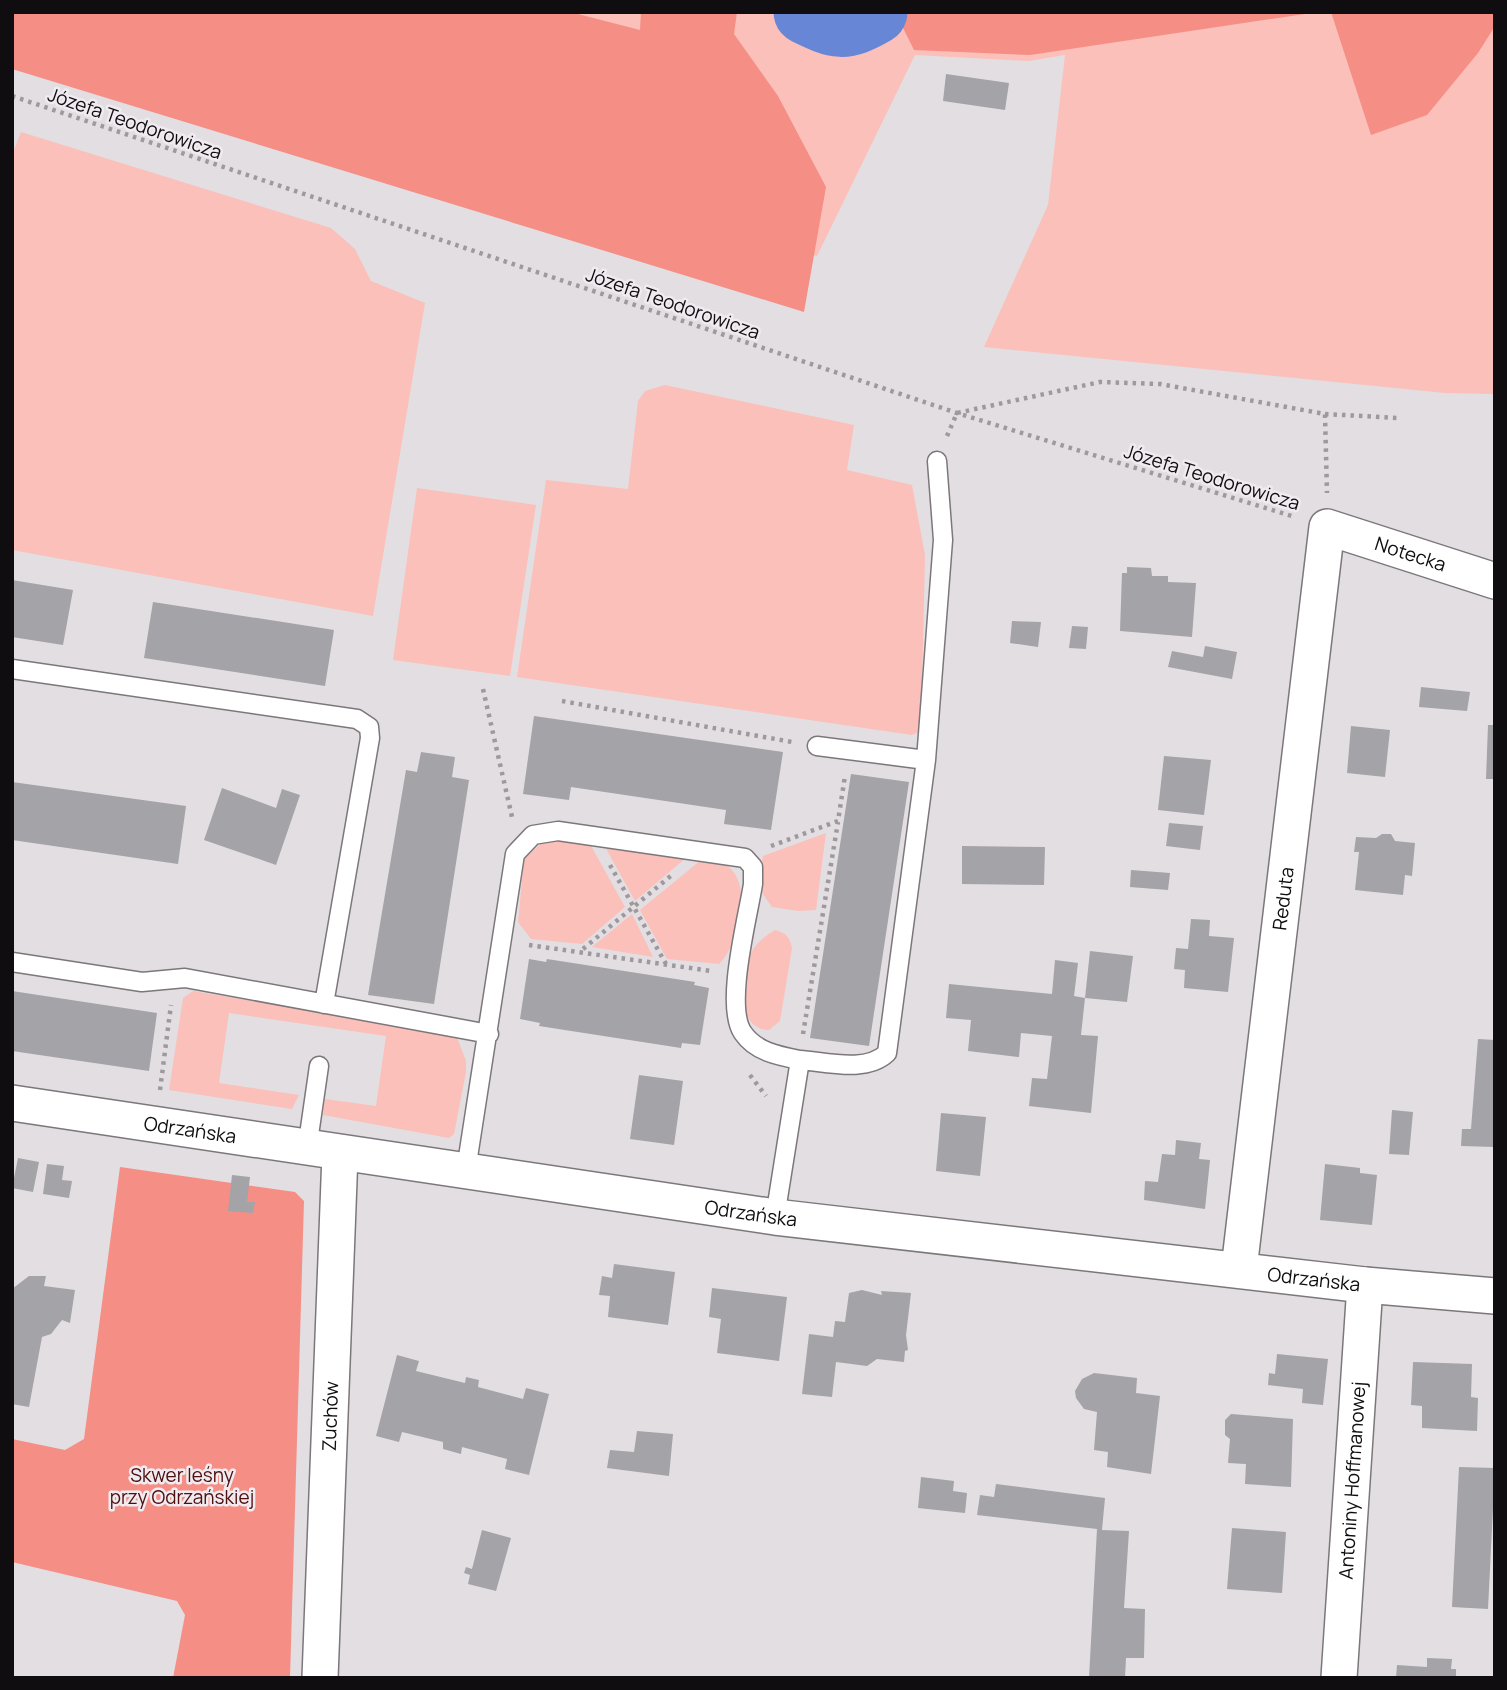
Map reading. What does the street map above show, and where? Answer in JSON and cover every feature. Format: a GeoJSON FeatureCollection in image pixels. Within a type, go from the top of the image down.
{"type":"FeatureCollection","features":[{"type":"Feature","properties":{"kind":"street","name":"Notecka"},"geometry":{"type":"LineString","coordinates":[[1327,527],[1495,581]]}},
{"type":"Feature","properties":{"kind":"street","name":"Reduta"},"geometry":{"type":"LineString","coordinates":[[1239,1269],[1327,527]]}},
{"type":"Feature","properties":{"kind":"street","name":"Odrzańska"},"geometry":{"type":"LineString","coordinates":[[12,1103],[323,1152],[466,1170],[775,1217],[1365,1285],[1495,1296]]}},
{"type":"Feature","properties":{"kind":"street","name":"Zuchów"},"geometry":{"type":"LineString","coordinates":[[320,1678],[323,1152]]}},
{"type":"Feature","properties":{"kind":"street","name":"Antoniny Hoffmanowej"},"geometry":{"type":"LineString","coordinates":[[1339,1678],[1365,1285]]}},
{"type":"Feature","properties":{"kind":"lane"},"geometry":{"type":"LineString","coordinates":[[466,1170],[515,854],[533,835],[558,831],[745,858],[753,867],[736,1010],[737,1023],[743,1034],[766,1052],[800,1060],[866,1065],[880,1061],[887,1053],[926,760],[943,540],[937,461]]}},
{"type":"Feature","properties":{"kind":"lane"},"geometry":{"type":"LineString","coordinates":[[12,669],[357,719],[369,727],[370,738],[324,1004]]}},
{"type":"Feature","properties":{"kind":"lane"},"geometry":{"type":"LineString","coordinates":[[817,746],[926,760]]}},
{"type":"Feature","properties":{"kind":"lane"},"geometry":{"type":"LineString","coordinates":[[12,962],[142,982],[185,978],[489,1034]]}},
{"type":"Feature","properties":{"kind":"lane"},"geometry":{"type":"LineString","coordinates":[[775,1217],[800,1060]]}},
{"type":"Feature","properties":{"kind":"lane"},"geometry":{"type":"LineString","coordinates":[[319,1066],[323,1152]]}},
{"type":"Feature","properties":{"kind":"path","name":"Józefa Teodorowicza"},"geometry":{"type":"LineString","coordinates":[[12,96],[957,413],[1327,527]]}},
{"type":"Feature","properties":{"kind":"path"},"geometry":{"type":"LineString","coordinates":[[957,413],[1100,382],[1160,384],[1325,414],[1398,418]]}},
{"type":"Feature","properties":{"kind":"path"},"geometry":{"type":"LineString","coordinates":[[1325,414],[1327,527]]}},
{"type":"Feature","properties":{"kind":"path"},"geometry":{"type":"LineString","coordinates":[[562,701],[817,746]]}},
{"type":"Feature","properties":{"kind":"path"},"geometry":{"type":"LineString","coordinates":[[800,1060],[849,750]]}},
{"type":"Feature","properties":{"kind":"path"},"geometry":{"type":"LineString","coordinates":[[513,813],[524,815]]}},
{"type":"Feature","properties":{"kind":"path"},"geometry":{"type":"LineString","coordinates":[[764,848],[838,821]]}},
{"type":"Feature","properties":{"kind":"path"},"geometry":{"type":"LineString","coordinates":[[593,836],[666,965]]}},
{"type":"Feature","properties":{"kind":"path"},"geometry":{"type":"LineString","coordinates":[[583,950],[700,851]]}},
{"type":"Feature","properties":{"kind":"path"},"geometry":{"type":"LineString","coordinates":[[524,957],[526,944],[583,950],[739,975]]}},
{"type":"Feature","properties":{"kind":"path"},"geometry":{"type":"LineString","coordinates":[[159,1094],[173,995],[171,980]]}},
{"type":"Feature","properties":{"kind":"path"},"geometry":{"type":"LineString","coordinates":[[744,1066],[771,1101]]}},
{"type":"Feature","properties":{"kind":"shaded area"},"geometry":{"type":"Polygon","coordinates":[[[12,12],[1495,12],[1495,394],[1445,393],[984,347],[1048,205],[1065,55],[1029,61],[915,55],[817,256],[373,142],[12,12]]]}},
{"type":"Feature","properties":{"kind":"shaded area"},"geometry":{"type":"Polygon","coordinates":[[[21,132],[331,228],[355,249],[371,281],[425,303],[373,616],[12,550],[12,155],[21,132]]]}},
{"type":"Feature","properties":{"kind":"shaded area"},"geometry":{"type":"Polygon","coordinates":[[[665,385],[854,425],[847,470],[912,485],[925,555],[921,731],[912,735],[517,677],[546,480],[628,489],[638,401],[645,391],[665,385]]]}},
{"type":"Feature","properties":{"kind":"shaded area"},"geometry":{"type":"Polygon","coordinates":[[[417,488],[536,505],[510,676],[393,660],[417,488]]]}},
{"type":"Feature","properties":{"kind":"shaded area"},"geometry":{"type":"Polygon","coordinates":[[[826,833],[816,910],[798,911],[772,907],[758,887],[763,856],[826,833]]]}},
{"type":"Feature","properties":{"kind":"shaded area"},"geometry":{"type":"Polygon","coordinates":[[[559,838],[590,844],[625,907],[582,944],[531,939],[518,922],[524,859],[544,841],[559,838]]]}},
{"type":"Feature","properties":{"kind":"shaded area"},"geometry":{"type":"Polygon","coordinates":[[[604,845],[687,857],[635,901],[604,845]]]}},
{"type":"Feature","properties":{"kind":"shaded area"},"geometry":{"type":"Polygon","coordinates":[[[701,860],[723,863],[733,871],[742,897],[733,943],[719,964],[667,959],[640,910],[701,860]]]}},
{"type":"Feature","properties":{"kind":"shaded area"},"geometry":{"type":"Polygon","coordinates":[[[632,914],[653,957],[592,947],[632,914]]]}},
{"type":"Feature","properties":{"kind":"shaded area"},"geometry":{"type":"Polygon","coordinates":[[[775,930],[787,936],[792,948],[780,1021],[769,1030],[758,1027],[750,1020],[745,1011],[743,986],[747,962],[753,949],[775,930]]]}},
{"type":"Feature","properties":{"kind":"shaded area"},"geometry":{"type":"Polygon","coordinates":[[[193,991],[456,1035],[466,1061],[466,1072],[454,1134],[449,1138],[323,1115],[325,1099],[376,1106],[386,1036],[229,1013],[219,1083],[299,1095],[292,1109],[169,1090],[183,998],[193,991]]]}},
{"type":"Feature","properties":{"kind":"green space"},"geometry":{"type":"Polygon","coordinates":[[[12,12],[570,12],[640,30],[641,12],[737,12],[734,34],[778,96],[826,187],[804,312],[12,69],[12,12]]]}},
{"type":"Feature","properties":{"kind":"green space"},"geometry":{"type":"Polygon","coordinates":[[[895,12],[1318,12],[1030,55],[914,50],[895,12]]]}},
{"type":"Feature","properties":{"kind":"green space"},"geometry":{"type":"Polygon","coordinates":[[[1331,12],[1495,12],[1495,26],[1478,53],[1427,115],[1371,135],[1331,12]]]}},
{"type":"Feature","properties":{"kind":"green space","name":"Skwer leśny przy Odrzańskiej"},"geometry":{"type":"Polygon","coordinates":[[[120,1167],[295,1192],[304,1201],[290,1678],[173,1678],[185,1615],[177,1601],[12,1562],[12,1439],[65,1450],[84,1439],[120,1167]]]}},
{"type":"Feature","properties":{"kind":"building"},"geometry":{"type":"Polygon","coordinates":[[[946,74],[1009,83],[1005,110],[943,101],[946,74]]]}},
{"type":"Feature","properties":{"kind":"building"},"geometry":{"type":"Polygon","coordinates":[[[1127,567],[1151,568],[1152,576],[1168,576],[1168,582],[1196,583],[1192,637],[1120,631],[1122,573],[1127,573],[1127,567]]]}},
{"type":"Feature","properties":{"kind":"building"},"geometry":{"type":"Polygon","coordinates":[[[12,580],[73,590],[63,645],[12,637],[12,580]]]}},
{"type":"Feature","properties":{"kind":"building"},"geometry":{"type":"Polygon","coordinates":[[[153,602],[334,630],[325,686],[144,658],[153,602]]]}},
{"type":"Feature","properties":{"kind":"building"},"geometry":{"type":"Polygon","coordinates":[[[1012,621],[1041,622],[1038,647],[1010,643],[1012,621]]]}},
{"type":"Feature","properties":{"kind":"building"},"geometry":{"type":"Polygon","coordinates":[[[1072,626],[1088,627],[1086,649],[1069,648],[1072,626]]]}},
{"type":"Feature","properties":{"kind":"building"},"geometry":{"type":"Polygon","coordinates":[[[1205,646],[1237,652],[1232,679],[1168,667],[1172,651],[1203,657],[1205,646]]]}},
{"type":"Feature","properties":{"kind":"building"},"geometry":{"type":"Polygon","coordinates":[[[1421,687],[1470,692],[1467,711],[1419,707],[1421,687]]]}},
{"type":"Feature","properties":{"kind":"building"},"geometry":{"type":"Polygon","coordinates":[[[534,716],[783,752],[771,830],[724,824],[726,810],[571,787],[569,800],[523,794],[534,716]]]}},
{"type":"Feature","properties":{"kind":"building"},"geometry":{"type":"Polygon","coordinates":[[[1488,725],[1495,725],[1495,779],[1486,779],[1488,725]]]}},
{"type":"Feature","properties":{"kind":"building"},"geometry":{"type":"Polygon","coordinates":[[[1351,726],[1390,730],[1385,777],[1347,773],[1351,726]]]}},
{"type":"Feature","properties":{"kind":"building"},"geometry":{"type":"Polygon","coordinates":[[[421,752],[455,757],[452,777],[469,780],[434,1004],[368,995],[406,770],[417,772],[421,752]]]}},
{"type":"Feature","properties":{"kind":"building"},"geometry":{"type":"Polygon","coordinates":[[[1164,756],[1211,760],[1204,815],[1158,810],[1164,756]]]}},
{"type":"Feature","properties":{"kind":"building"},"geometry":{"type":"Polygon","coordinates":[[[851,774],[909,782],[869,1046],[810,1038],[851,774]]]}},
{"type":"Feature","properties":{"kind":"building"},"geometry":{"type":"Polygon","coordinates":[[[12,782],[186,806],[178,864],[12,840],[12,782]]]}},
{"type":"Feature","properties":{"kind":"building"},"geometry":{"type":"Polygon","coordinates":[[[222,788],[276,808],[282,789],[300,795],[276,865],[204,840],[222,788]]]}},
{"type":"Feature","properties":{"kind":"building"},"geometry":{"type":"Polygon","coordinates":[[[1169,823],[1203,826],[1200,850],[1166,846],[1169,823]]]}},
{"type":"Feature","properties":{"kind":"building"},"geometry":{"type":"Polygon","coordinates":[[[1382,834],[1391,834],[1395,841],[1415,843],[1412,876],[1405,875],[1403,895],[1355,890],[1359,852],[1354,852],[1356,837],[1376,838],[1382,834]]]}},
{"type":"Feature","properties":{"kind":"building"},"geometry":{"type":"Polygon","coordinates":[[[962,846],[1045,847],[1044,885],[962,884],[962,846]]]}},
{"type":"Feature","properties":{"kind":"building"},"geometry":{"type":"Polygon","coordinates":[[[1131,870],[1170,873],[1168,890],[1130,887],[1131,870]]]}},
{"type":"Feature","properties":{"kind":"building"},"geometry":{"type":"Polygon","coordinates":[[[1191,919],[1210,920],[1209,936],[1234,938],[1228,992],[1184,988],[1185,970],[1174,969],[1176,948],[1188,949],[1191,919]]]}},
{"type":"Feature","properties":{"kind":"building"},"geometry":{"type":"Polygon","coordinates":[[[1090,951],[1133,956],[1127,1002],[1085,998],[1090,951]]]}},
{"type":"Feature","properties":{"kind":"building"},"geometry":{"type":"Polygon","coordinates":[[[529,959],[546,962],[547,959],[695,982],[694,985],[709,988],[700,1045],[682,1043],[681,1048],[539,1026],[540,1023],[520,1019],[529,959]]]}},
{"type":"Feature","properties":{"kind":"building"},"geometry":{"type":"Polygon","coordinates":[[[1055,960],[1078,963],[1074,996],[1085,998],[1081,1035],[1098,1036],[1091,1113],[1029,1106],[1032,1078],[1047,1079],[1052,1036],[1021,1033],[1019,1057],[968,1051],[971,1020],[946,1018],[949,984],[1052,994],[1055,960]]]}},
{"type":"Feature","properties":{"kind":"building"},"geometry":{"type":"Polygon","coordinates":[[[12,991],[157,1013],[149,1071],[12,1051],[12,991]]]}},
{"type":"Feature","properties":{"kind":"building"},"geometry":{"type":"Polygon","coordinates":[[[1478,1039],[1495,1040],[1495,1147],[1461,1146],[1462,1129],[1471,1129],[1478,1039]]]}},
{"type":"Feature","properties":{"kind":"building"},"geometry":{"type":"Polygon","coordinates":[[[639,1075],[683,1081],[674,1145],[630,1139],[639,1075]]]}},
{"type":"Feature","properties":{"kind":"building"},"geometry":{"type":"Polygon","coordinates":[[[1392,1110],[1413,1112],[1409,1155],[1389,1154],[1392,1110]]]}},
{"type":"Feature","properties":{"kind":"building"},"geometry":{"type":"Polygon","coordinates":[[[941,1113],[986,1117],[980,1176],[936,1171],[941,1113]]]}},
{"type":"Feature","properties":{"kind":"building"},"geometry":{"type":"Polygon","coordinates":[[[1176,1140],[1201,1143],[1199,1159],[1210,1160],[1205,1209],[1144,1200],[1145,1181],[1158,1182],[1162,1154],[1175,1155],[1176,1140]]]}},
{"type":"Feature","properties":{"kind":"building"},"geometry":{"type":"Polygon","coordinates":[[[18,1158],[39,1162],[33,1192],[12,1188],[18,1158]]]}},
{"type":"Feature","properties":{"kind":"building"},"geometry":{"type":"Polygon","coordinates":[[[47,1164],[64,1166],[62,1180],[72,1181],[69,1198],[43,1194],[47,1164]]]}},
{"type":"Feature","properties":{"kind":"building"},"geometry":{"type":"Polygon","coordinates":[[[1325,1164],[1360,1168],[1360,1173],[1377,1175],[1372,1225],[1320,1220],[1325,1164]]]}},
{"type":"Feature","properties":{"kind":"building"},"geometry":{"type":"Polygon","coordinates":[[[232,1175],[250,1177],[247,1202],[255,1202],[253,1213],[228,1211],[232,1175]]]}},
{"type":"Feature","properties":{"kind":"building"},"geometry":{"type":"Polygon","coordinates":[[[614,1264],[675,1272],[668,1325],[608,1317],[610,1296],[599,1295],[602,1276],[612,1278],[614,1264]]]}},
{"type":"Feature","properties":{"kind":"building"},"geometry":{"type":"Polygon","coordinates":[[[29,1276],[46,1276],[44,1286],[75,1290],[70,1323],[62,1320],[51,1334],[42,1337],[29,1407],[12,1404],[12,1289],[29,1276]]]}},
{"type":"Feature","properties":{"kind":"building"},"geometry":{"type":"Polygon","coordinates":[[[712,1288],[787,1297],[779,1361],[717,1353],[721,1319],[709,1317],[712,1288]]]}},
{"type":"Feature","properties":{"kind":"building"},"geometry":{"type":"Polygon","coordinates":[[[862,1290],[882,1295],[881,1291],[911,1293],[906,1335],[908,1350],[905,1351],[904,1362],[877,1359],[867,1366],[836,1362],[832,1397],[802,1394],[809,1334],[833,1337],[835,1321],[845,1322],[849,1293],[862,1290]]]}},
{"type":"Feature","properties":{"kind":"building"},"geometry":{"type":"Polygon","coordinates":[[[1277,1354],[1328,1359],[1323,1405],[1302,1403],[1303,1389],[1268,1385],[1269,1373],[1275,1374],[1277,1354]]]}},
{"type":"Feature","properties":{"kind":"building"},"geometry":{"type":"Polygon","coordinates":[[[397,1355],[419,1361],[416,1371],[465,1383],[466,1377],[479,1380],[478,1387],[523,1399],[526,1388],[549,1394],[529,1475],[505,1469],[507,1459],[462,1447],[461,1454],[443,1449],[443,1442],[402,1432],[399,1442],[376,1436],[397,1355]]]}},
{"type":"Feature","properties":{"kind":"building"},"geometry":{"type":"Polygon","coordinates":[[[1413,1362],[1472,1364],[1471,1397],[1478,1398],[1477,1431],[1422,1428],[1422,1406],[1411,1405],[1413,1362]]]}},
{"type":"Feature","properties":{"kind":"building"},"geometry":{"type":"Polygon","coordinates":[[[1094,1373],[1137,1378],[1136,1393],[1160,1396],[1151,1474],[1107,1467],[1108,1452],[1094,1450],[1097,1412],[1084,1409],[1076,1398],[1075,1391],[1082,1379],[1094,1373]]]}},
{"type":"Feature","properties":{"kind":"building"},"geometry":{"type":"Polygon","coordinates":[[[1231,1414],[1293,1419],[1291,1487],[1245,1484],[1246,1464],[1228,1463],[1230,1439],[1225,1435],[1225,1420],[1231,1414]]]}},
{"type":"Feature","properties":{"kind":"building"},"geometry":{"type":"Polygon","coordinates":[[[637,1431],[673,1434],[669,1476],[607,1468],[610,1450],[634,1452],[637,1431]]]}},
{"type":"Feature","properties":{"kind":"building"},"geometry":{"type":"Polygon","coordinates":[[[1459,1467],[1495,1468],[1488,1609],[1452,1607],[1459,1467]]]}},
{"type":"Feature","properties":{"kind":"building"},"geometry":{"type":"Polygon","coordinates":[[[921,1477],[954,1481],[953,1491],[967,1493],[965,1513],[918,1508],[921,1477]]]}},
{"type":"Feature","properties":{"kind":"building"},"geometry":{"type":"Polygon","coordinates":[[[996,1484],[1105,1498],[1102,1530],[1129,1531],[1124,1608],[1145,1609],[1144,1658],[1126,1658],[1125,1678],[1089,1678],[1097,1529],[977,1515],[980,1495],[994,1497],[996,1484]]]}},
{"type":"Feature","properties":{"kind":"building"},"geometry":{"type":"Polygon","coordinates":[[[1232,1528],[1286,1532],[1282,1593],[1227,1589],[1232,1528]]]}},
{"type":"Feature","properties":{"kind":"building"},"geometry":{"type":"Polygon","coordinates":[[[482,1530],[511,1538],[496,1591],[468,1584],[470,1575],[464,1573],[466,1567],[472,1569],[482,1530]]]}},
{"type":"Feature","properties":{"kind":"building"},"geometry":{"type":"Polygon","coordinates":[[[1427,1658],[1452,1659],[1451,1669],[1456,1669],[1456,1678],[1396,1678],[1397,1665],[1427,1667],[1427,1658]]]}},
{"type":"Feature","properties":{"kind":"waterway"},"geometry":{"type":"LineString","coordinates":[[806,12],[825,21],[841,24],[856,22],[875,12]]}}]}
